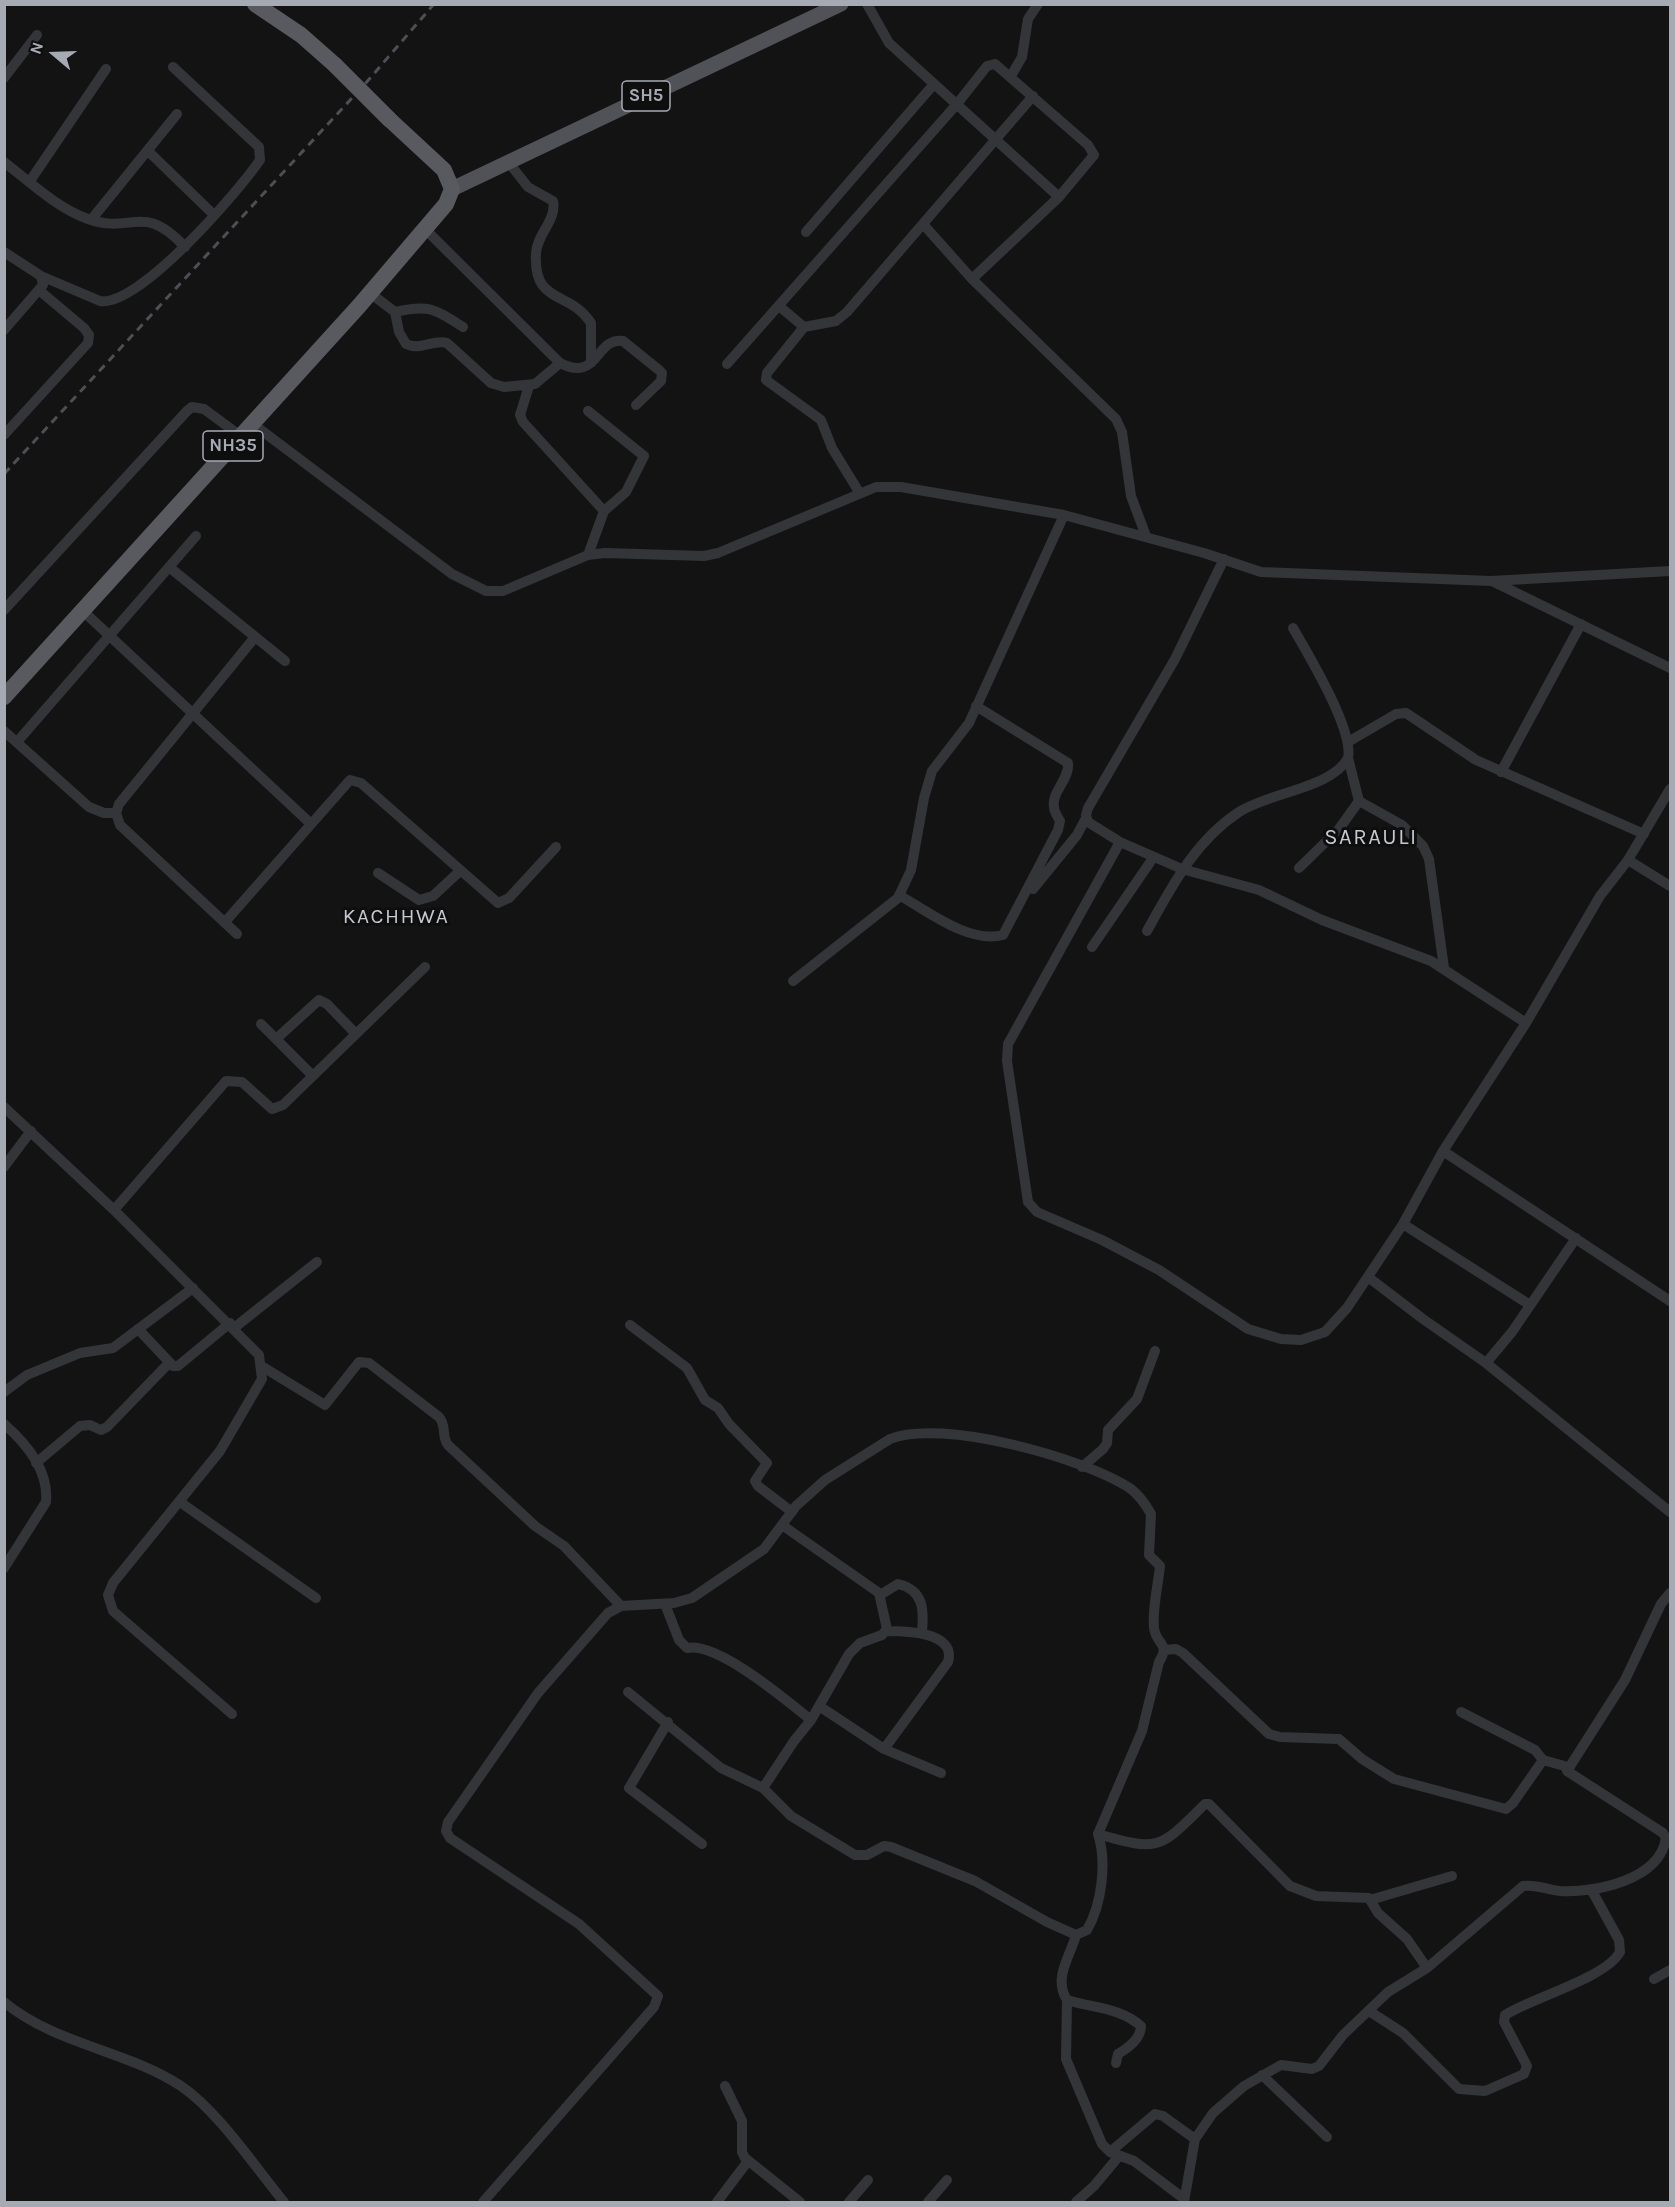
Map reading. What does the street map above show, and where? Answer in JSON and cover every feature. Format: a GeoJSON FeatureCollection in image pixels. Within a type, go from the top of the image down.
{"type":"FeatureCollection","features":[{"type":"Feature","properties":{"kind":"highway"},"geometry":{"type":"LineString","coordinates":[[255,4],[301,35],[335,65],[444,170],[452,189]]}},
{"type":"Feature","properties":{"kind":"highway","name":"NH35"},"geometry":{"type":"LineString","coordinates":[[4,697],[254,424],[370,293],[446,204],[452,189]]}},
{"type":"Feature","properties":{"kind":"main road","name":"SH5"},"geometry":{"type":"LineString","coordinates":[[452,189],[841,4]]}},
{"type":"Feature","properties":{"kind":"street"},"geometry":{"type":"LineString","coordinates":[[867,4],[889,43],[1059,197]]}},
{"type":"Feature","properties":{"kind":"street"},"geometry":{"type":"LineString","coordinates":[[1011,76],[1022,57],[1028,19],[1038,4]]}},
{"type":"Feature","properties":{"kind":"street"},"geometry":{"type":"LineString","coordinates":[[4,78],[38,34]]}},
{"type":"Feature","properties":{"kind":"street"},"geometry":{"type":"LineString","coordinates":[[727,364],[991,63],[999,66],[1011,76],[1088,145],[1094,155],[1059,197],[972,279]]}},
{"type":"Feature","properties":{"kind":"street"},"geometry":{"type":"LineString","coordinates":[[4,252],[41,276],[100,301],[112,302],[148,280],[185,247],[254,169],[261,153],[259,147],[237,124],[174,67]]}},
{"type":"Feature","properties":{"kind":"street"},"geometry":{"type":"LineString","coordinates":[[30,181],[106,69]]}},
{"type":"Feature","properties":{"kind":"street"},"geometry":{"type":"LineString","coordinates":[[806,232],[934,84]]}},
{"type":"Feature","properties":{"kind":"street"},"geometry":{"type":"LineString","coordinates":[[859,492],[832,448],[821,420],[766,380],[767,373],[804,327],[836,321],[847,312],[1033,96]]}},
{"type":"Feature","properties":{"kind":"street"},"geometry":{"type":"LineString","coordinates":[[91,220],[177,114]]}},
{"type":"Feature","properties":{"kind":"street"},"geometry":{"type":"LineString","coordinates":[[148,151],[213,214]]}},
{"type":"Feature","properties":{"kind":"street"},"geometry":{"type":"LineString","coordinates":[[4,162],[72,212],[91,220],[154,222],[171,232],[185,247]]}},
{"type":"Feature","properties":{"kind":"street"},"geometry":{"type":"LineString","coordinates":[[509,163],[528,187],[553,201],[553,213],[537,244],[537,278],[544,288],[581,312],[591,323],[591,363]]}},
{"type":"Feature","properties":{"kind":"street"},"geometry":{"type":"LineString","coordinates":[[923,224],[972,279],[1116,419],[1122,432],[1131,495],[1146,536]]}},
{"type":"Feature","properties":{"kind":"street"},"geometry":{"type":"LineString","coordinates":[[425,229],[560,363],[581,369],[616,340],[623,341],[659,370],[662,373],[661,381],[636,405]]}},
{"type":"Feature","properties":{"kind":"street"},"geometry":{"type":"LineString","coordinates":[[4,330],[40,291],[43,285],[41,276]]}},
{"type":"Feature","properties":{"kind":"street"},"geometry":{"type":"LineString","coordinates":[[4,435],[88,344],[88,335],[84,327],[40,291]]}},
{"type":"Feature","properties":{"kind":"street"},"geometry":{"type":"LineString","coordinates":[[370,293],[395,312],[399,332],[406,344],[421,347],[441,341],[447,343],[491,383],[504,387],[529,386],[560,363]]}},
{"type":"Feature","properties":{"kind":"street"},"geometry":{"type":"LineString","coordinates":[[778,306],[804,327]]}},
{"type":"Feature","properties":{"kind":"street"},"geometry":{"type":"LineString","coordinates":[[395,312],[419,307],[431,308],[463,327]]}},
{"type":"Feature","properties":{"kind":"street"},"geometry":{"type":"LineString","coordinates":[[529,386],[521,410],[523,422],[604,511]]}},
{"type":"Feature","properties":{"kind":"street"},"geometry":{"type":"LineString","coordinates":[[4,610],[187,411],[198,406],[242,437]]}},
{"type":"Feature","properties":{"kind":"street"},"geometry":{"type":"LineString","coordinates":[[588,411],[644,456],[626,492],[604,511],[588,555]]}},
{"type":"Feature","properties":{"kind":"street"},"geometry":{"type":"LineString","coordinates":[[254,424],[471,585],[486,591],[503,591],[588,555],[605,553],[704,556],[718,553],[859,492],[876,487],[901,487],[1064,515],[1146,536],[1255,571],[1491,581],[1670,570]]}},
{"type":"Feature","properties":{"kind":"street"},"geometry":{"type":"LineString","coordinates":[[793,981],[899,895],[911,870],[927,784],[940,760],[966,727],[1064,515]]}},
{"type":"Feature","properties":{"kind":"street"},"geometry":{"type":"LineString","coordinates":[[17,742],[196,536]]}},
{"type":"Feature","properties":{"kind":"street"},"geometry":{"type":"LineString","coordinates":[[1020,906],[1077,835],[1086,818],[1088,808],[1175,659],[1224,560]]}},
{"type":"Feature","properties":{"kind":"street"},"geometry":{"type":"LineString","coordinates":[[169,567],[285,661]]}},
{"type":"Feature","properties":{"kind":"street"},"geometry":{"type":"LineString","coordinates":[[1491,581],[1671,668]]}},
{"type":"Feature","properties":{"kind":"street"},"geometry":{"type":"LineString","coordinates":[[83,612],[310,823]]}},
{"type":"Feature","properties":{"kind":"street"},"geometry":{"type":"LineString","coordinates":[[1501,772],[1581,624]]}},
{"type":"Feature","properties":{"kind":"street"},"geometry":{"type":"LineString","coordinates":[[1293,628],[1327,687],[1348,742],[1348,758],[1359,801],[1402,825],[1424,846],[1429,859],[1444,968]]}},
{"type":"Feature","properties":{"kind":"street"},"geometry":{"type":"LineString","coordinates":[[237,934],[120,825],[116,813],[119,804],[255,637]]}},
{"type":"Feature","properties":{"kind":"street"},"geometry":{"type":"LineString","coordinates":[[899,895],[959,928],[994,936],[1005,933],[1058,830],[1060,821],[1053,806],[1069,766],[1065,761],[976,706]]}},
{"type":"Feature","properties":{"kind":"street"},"geometry":{"type":"LineString","coordinates":[[1348,742],[1396,714],[1406,713],[1476,760],[1540,786],[1644,834]]}},
{"type":"Feature","properties":{"kind":"street"},"geometry":{"type":"LineString","coordinates":[[4,731],[88,807],[104,813],[116,813]]}},
{"type":"Feature","properties":{"kind":"street"},"geometry":{"type":"LineString","coordinates":[[1147,930],[1182,869],[1208,836],[1238,813],[1266,798],[1333,776],[1348,758]]}},
{"type":"Feature","properties":{"kind":"street"},"geometry":{"type":"LineString","coordinates":[[225,922],[350,780],[356,780],[492,899],[504,903],[556,847]]}},
{"type":"Feature","properties":{"kind":"street"},"geometry":{"type":"LineString","coordinates":[[1120,842],[1008,1044],[1007,1061],[1029,1205],[1037,1212],[1102,1240],[1159,1270],[1239,1324],[1261,1335],[1301,1340],[1325,1332],[1339,1318],[1368,1277],[1403,1224],[1443,1151],[1526,1023],[1600,896],[1628,860],[1671,789]]}},
{"type":"Feature","properties":{"kind":"street"},"geometry":{"type":"LineString","coordinates":[[1299,868],[1339,829],[1359,801]]}},
{"type":"Feature","properties":{"kind":"street"},"geometry":{"type":"LineString","coordinates":[[1086,818],[1091,824],[1120,842],[1153,858],[1182,869],[1259,890],[1322,920],[1405,949],[1444,968],[1526,1023]]}},
{"type":"Feature","properties":{"kind":"street"},"geometry":{"type":"LineString","coordinates":[[1092,947],[1153,858]]}},
{"type":"Feature","properties":{"kind":"street"},"geometry":{"type":"LineString","coordinates":[[1628,860],[1671,886]]}},
{"type":"Feature","properties":{"kind":"street"},"geometry":{"type":"LineString","coordinates":[[378,873],[419,900],[433,896],[460,871]]}},
{"type":"Feature","properties":{"kind":"street"},"geometry":{"type":"LineString","coordinates":[[114,1210],[226,1081],[242,1082],[265,1104],[277,1109],[425,967]]}},
{"type":"Feature","properties":{"kind":"street"},"geometry":{"type":"LineString","coordinates":[[276,1039],[319,1000],[327,1004],[356,1034]]}},
{"type":"Feature","properties":{"kind":"street"},"geometry":{"type":"LineString","coordinates":[[261,1024],[313,1076]]}},
{"type":"Feature","properties":{"kind":"street"},"geometry":{"type":"LineString","coordinates":[[4,1107],[114,1210],[260,1355],[262,1379],[256,1393],[220,1451],[113,1583],[108,1595],[108,1602],[113,1611],[232,1714]]}},
{"type":"Feature","properties":{"kind":"street"},"geometry":{"type":"LineString","coordinates":[[4,1167],[31,1131]]}},
{"type":"Feature","properties":{"kind":"street"},"geometry":{"type":"LineString","coordinates":[[1443,1151],[1671,1301]]}},
{"type":"Feature","properties":{"kind":"street"},"geometry":{"type":"LineString","coordinates":[[1403,1224],[1530,1305]]}},
{"type":"Feature","properties":{"kind":"street"},"geometry":{"type":"LineString","coordinates":[[1486,1363],[1530,1305],[1576,1238]]}},
{"type":"Feature","properties":{"kind":"street"},"geometry":{"type":"LineString","coordinates":[[138,1329],[168,1364],[178,1366],[317,1262]]}},
{"type":"Feature","properties":{"kind":"street"},"geometry":{"type":"LineString","coordinates":[[1368,1277],[1486,1363],[1671,1512]]}},
{"type":"Feature","properties":{"kind":"street"},"geometry":{"type":"LineString","coordinates":[[5,1392],[27,1376],[80,1353],[113,1348],[194,1288]]}},
{"type":"Feature","properties":{"kind":"street"},"geometry":{"type":"LineString","coordinates":[[630,1325],[687,1368],[705,1400],[718,1408],[729,1424],[766,1464],[755,1481],[758,1486],[792,1512]]}},
{"type":"Feature","properties":{"kind":"street"},"geometry":{"type":"LineString","coordinates":[[1082,1467],[1103,1449],[1107,1443],[1108,1430],[1137,1399],[1155,1351]]}},
{"type":"Feature","properties":{"kind":"street"},"geometry":{"type":"LineString","coordinates":[[262,1367],[325,1405],[359,1362],[369,1363],[439,1417],[444,1423],[444,1438],[448,1445],[535,1526],[569,1550],[621,1606]]}},
{"type":"Feature","properties":{"kind":"street"},"geometry":{"type":"LineString","coordinates":[[36,1463],[80,1426],[90,1425],[101,1430],[107,1427],[168,1364]]}},
{"type":"Feature","properties":{"kind":"street"},"geometry":{"type":"LineString","coordinates":[[4,1425],[23,1441],[46,1485],[46,1502],[4,1568]]}},
{"type":"Feature","properties":{"kind":"street"},"geometry":{"type":"LineString","coordinates":[[483,2202],[518,2166],[654,2007],[658,1999],[655,1992],[579,1924],[450,1838],[446,1831],[448,1822],[499,1745],[538,1693],[603,1618],[621,1606],[666,1604],[692,1598],[758,1554],[792,1512],[825,1480],[890,1439],[912,1432],[1030,1447],[1132,1490],[1151,1514],[1149,1555],[1160,1566],[1154,1629],[1164,1650],[1142,1731],[1098,1834],[1101,1845],[1102,1881],[1092,1921],[1087,1930],[1076,1935]]}},
{"type":"Feature","properties":{"kind":"street"},"geometry":{"type":"LineString","coordinates":[[180,1502],[316,1598]]}},
{"type":"Feature","properties":{"kind":"street"},"geometry":{"type":"LineString","coordinates":[[782,1525],[880,1595],[886,1631]]}},
{"type":"Feature","properties":{"kind":"street"},"geometry":{"type":"LineString","coordinates":[[880,1595],[898,1584],[916,1594],[924,1607],[922,1632]]}},
{"type":"Feature","properties":{"kind":"street"},"geometry":{"type":"LineString","coordinates":[[1076,1935],[1071,1954],[1061,1971],[1062,1992],[1067,2000],[1068,2066],[1097,2134],[1114,2154],[1134,2162],[1184,2200],[1195,2139],[1213,2113],[1244,2086],[1281,2065],[1315,2068],[1343,2035],[1388,1992],[1427,1968],[1523,1886],[1563,1891],[1592,1889],[1635,1876],[1648,1868],[1668,1836],[1570,1774],[1568,1767],[1625,1680],[1661,1604],[1671,1593]]}},
{"type":"Feature","properties":{"kind":"street"},"geometry":{"type":"LineString","coordinates":[[666,1604],[679,1640],[687,1648],[696,1646],[744,1669],[812,1720]]}},
{"type":"Feature","properties":{"kind":"street"},"geometry":{"type":"LineString","coordinates":[[763,1788],[794,1741],[812,1720],[854,1647],[886,1631],[922,1632],[947,1648],[949,1658],[884,1749]]}},
{"type":"Feature","properties":{"kind":"street"},"geometry":{"type":"LineString","coordinates":[[1164,1650],[1176,1649],[1183,1653],[1269,1734],[1280,1737],[1339,1739],[1379,1771],[1417,1787],[1506,1809],[1513,1803],[1542,1760]]}},
{"type":"Feature","properties":{"kind":"street"},"geometry":{"type":"LineString","coordinates":[[628,1692],[668,1722],[691,1746],[721,1768],[763,1788],[791,1816],[855,1855],[867,1855],[880,1847],[891,1847],[975,1881],[1047,1922],[1076,1935]]}},
{"type":"Feature","properties":{"kind":"street"},"geometry":{"type":"LineString","coordinates":[[819,1706],[884,1749],[940,1773]]}},
{"type":"Feature","properties":{"kind":"street"},"geometry":{"type":"LineString","coordinates":[[1461,1712],[1535,1750],[1542,1760],[1568,1767]]}},
{"type":"Feature","properties":{"kind":"street"},"geometry":{"type":"LineString","coordinates":[[668,1722],[629,1788],[702,1844]]}},
{"type":"Feature","properties":{"kind":"street"},"geometry":{"type":"LineString","coordinates":[[1098,1834],[1139,1845],[1155,1845],[1171,1838],[1205,1804],[1209,1804],[1290,1886],[1316,1896],[1370,1900],[1452,1876]]}},
{"type":"Feature","properties":{"kind":"street"},"geometry":{"type":"LineString","coordinates":[[1369,2011],[1403,2033],[1459,2089],[1485,2091],[1524,2074],[1527,2066],[1504,2022],[1504,2015],[1557,1992],[1610,1963],[1620,1952],[1619,1940],[1592,1889]]}},
{"type":"Feature","properties":{"kind":"street"},"geometry":{"type":"LineString","coordinates":[[1370,1900],[1378,1913],[1407,1939],[1427,1968]]}},
{"type":"Feature","properties":{"kind":"street"},"geometry":{"type":"LineString","coordinates":[[1654,1979],[1671,1970]]}},
{"type":"Feature","properties":{"kind":"street"},"geometry":{"type":"LineString","coordinates":[[1067,2000],[1091,2007],[1108,2007],[1141,2026],[1139,2035],[1129,2048],[1118,2054],[1116,2063]]}},
{"type":"Feature","properties":{"kind":"street"},"geometry":{"type":"LineString","coordinates":[[4,2002],[25,2019],[47,2030],[158,2073],[192,2094],[208,2109],[284,2202]]}},
{"type":"Feature","properties":{"kind":"street"},"geometry":{"type":"LineString","coordinates":[[1262,2075],[1327,2137]]}},
{"type":"Feature","properties":{"kind":"street"},"geometry":{"type":"LineString","coordinates":[[725,2086],[742,2121],[742,2152],[748,2161],[794,2200]]}},
{"type":"Feature","properties":{"kind":"street"},"geometry":{"type":"LineString","coordinates":[[1076,2202],[1104,2175],[1114,2154],[1155,2114],[1163,2116],[1195,2139]]}},
{"type":"Feature","properties":{"kind":"street"},"geometry":{"type":"LineString","coordinates":[[717,2202],[748,2161]]}},
{"type":"Feature","properties":{"kind":"street"},"geometry":{"type":"LineString","coordinates":[[931,2202],[947,2180]]}},
{"type":"Feature","properties":{"kind":"street"},"geometry":{"type":"LineString","coordinates":[[849,2202],[868,2181]]}},
{"type":"Feature","properties":{"kind":"railway"},"geometry":{"type":"LineString","coordinates":[[4,474],[365,84],[434,4]]}},
{"type":"Feature","properties":{"kind":"district","name":"SARAULI"},"geometry":{"type":"Point","coordinates":[1371,838]}},
{"type":"Feature","properties":{"kind":"district","name":"KACHHWA"},"geometry":{"type":"Point","coordinates":[396,917]}}]}
